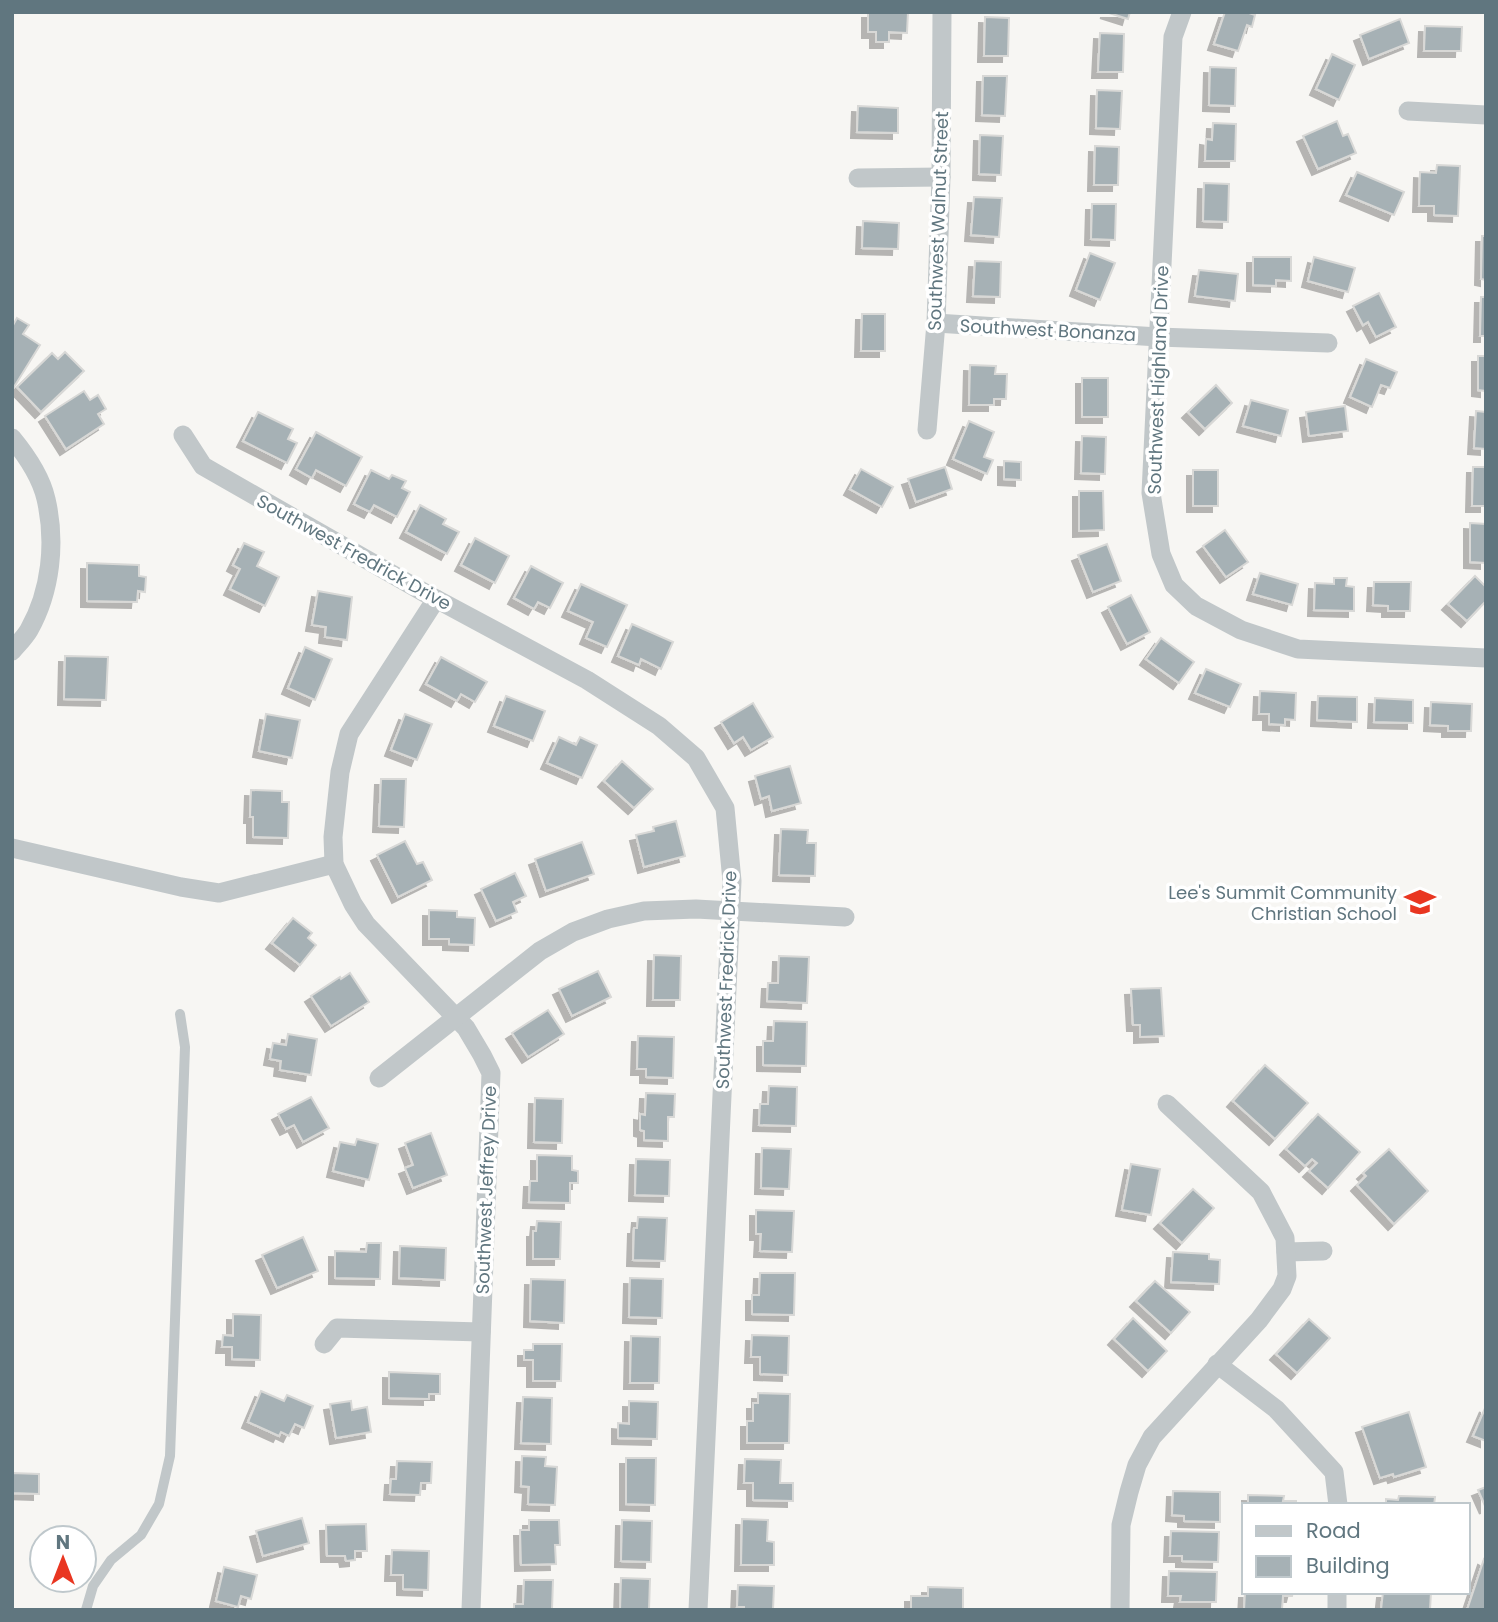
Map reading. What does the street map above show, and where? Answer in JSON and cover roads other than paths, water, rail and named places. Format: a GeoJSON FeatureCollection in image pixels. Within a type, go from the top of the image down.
{"type":"FeatureCollection","features":[{"type":"Feature","properties":{"kind":"street","name":"Southwest Walnut Street"},"geometry":{"type":"LineString","coordinates":[[927,430],[936,323],[941,177],[942,12]]}},
{"type":"Feature","properties":{"kind":"street","name":"Southwest Highland Drive"},"geometry":{"type":"LineString","coordinates":[[1181,12],[1173,37],[1151,493],[1161,554],[1174,585],[1196,607],[1241,631],[1297,649],[1486,658]]}},
{"type":"Feature","properties":{"kind":"street"},"geometry":{"type":"LineString","coordinates":[[1408,111],[1486,115]]}},
{"type":"Feature","properties":{"kind":"street"},"geometry":{"type":"LineString","coordinates":[[858,178],[941,177]]}},
{"type":"Feature","properties":{"kind":"street","name":"Southwest Bonanza"},"geometry":{"type":"LineString","coordinates":[[936,323],[1158,337],[1328,343]]}},
{"type":"Feature","properties":{"kind":"street","name":"Southwest Fredrick Drive"},"geometry":{"type":"LineString","coordinates":[[183,435],[202,466],[436,599],[587,680],[659,726],[696,758],[725,808],[732,881],[698,1610]]}},
{"type":"Feature","properties":{"kind":"street"},"geometry":{"type":"LineString","coordinates":[[12,438],[37,475],[46,497],[51,552],[49,574],[39,605],[28,631],[12,651]]}},
{"type":"Feature","properties":{"kind":"street","name":"Southwest Jeffrey Drive"},"geometry":{"type":"LineString","coordinates":[[436,599],[349,734],[340,772],[333,837],[334,864],[353,904],[366,923],[466,1028],[491,1073],[471,1610]]}},
{"type":"Feature","properties":{"kind":"street"},"geometry":{"type":"LineString","coordinates":[[12,848],[181,887],[219,893],[334,864]]}},
{"type":"Feature","properties":{"kind":"street"},"geometry":{"type":"LineString","coordinates":[[379,1078],[540,951],[573,932],[608,919],[644,911],[696,909],[845,917]]}},
{"type":"Feature","properties":{"kind":"street"},"geometry":{"type":"LineString","coordinates":[[1120,1610],[1121,1525],[1137,1465],[1152,1437],[1259,1320],[1282,1289],[1287,1276],[1285,1238],[1261,1192],[1167,1104]]}},
{"type":"Feature","properties":{"kind":"street"},"geometry":{"type":"LineString","coordinates":[[1286,1252],[1323,1251]]}},
{"type":"Feature","properties":{"kind":"street"},"geometry":{"type":"LineString","coordinates":[[324,1344],[337,1328],[481,1332]]}},
{"type":"Feature","properties":{"kind":"street"},"geometry":{"type":"LineString","coordinates":[[1217,1364],[1276,1409],[1334,1472],[1338,1503]]}},
{"type":"Feature","properties":{"kind":"lane"},"geometry":{"type":"LineString","coordinates":[[86,1610],[93,1586],[111,1560],[141,1535],[159,1504],[170,1456],[185,1047],[180,1014]]}},
{"type":"Feature","properties":{"kind":"place","name":"Lee's Summit Community Christian School"},"geometry":{"type":"Point","coordinates":[1420,902]}}]}
